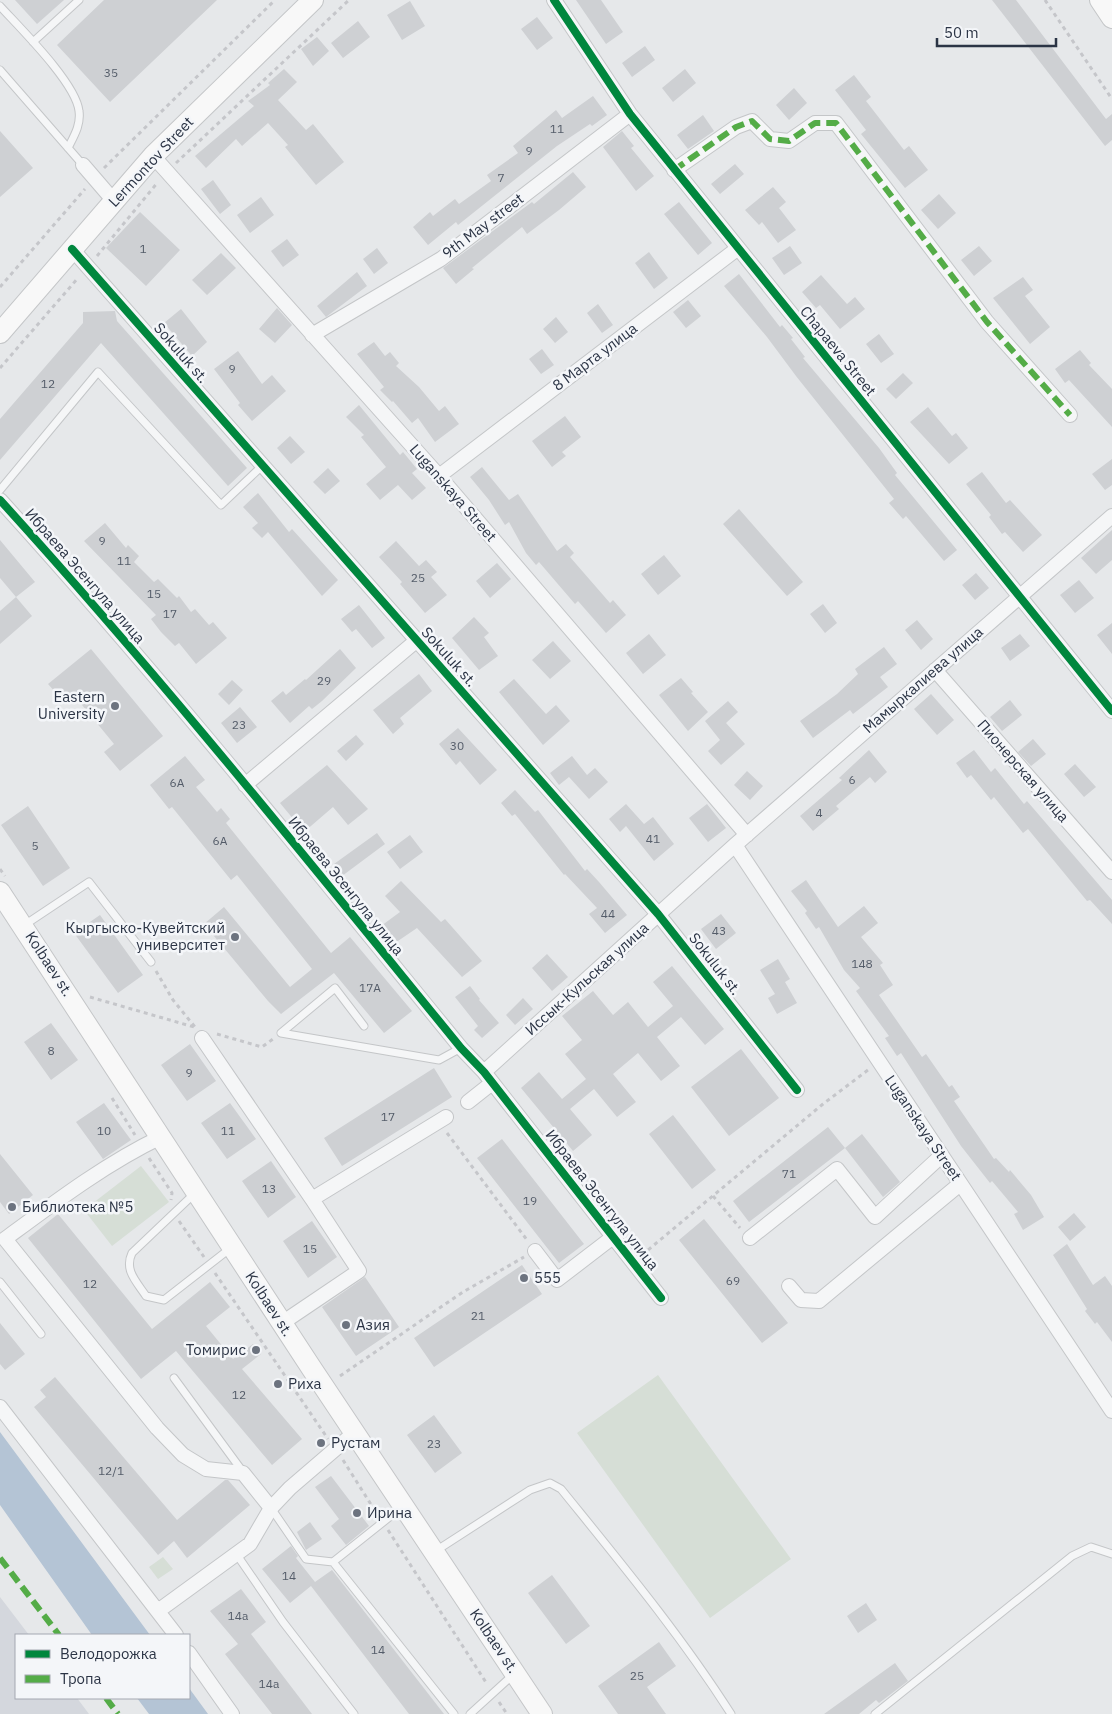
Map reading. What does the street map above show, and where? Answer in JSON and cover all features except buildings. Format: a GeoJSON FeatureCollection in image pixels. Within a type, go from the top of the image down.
{"type":"FeatureCollection","features":[{"type":"Feature","properties":{"kind":"main road","name":"Lermontov Street"},"geometry":{"type":"LineString","coordinates":[[0,333],[153,156],[313,0]]}},
{"type":"Feature","properties":{"kind":"main road"},"geometry":{"type":"LineString","coordinates":[[1100,0],[1112,18]]}},
{"type":"Feature","properties":{"kind":"main road","name":"Kolbaev st."},"geometry":{"type":"LineString","coordinates":[[0,892],[402,1506],[542,1714]]}},
{"type":"Feature","properties":{"kind":"street","name":"Chapaeva Street"},"geometry":{"type":"LineString","coordinates":[[554,0],[630,114],[1112,711]]}},
{"type":"Feature","properties":{"kind":"street","name":"9th May street"},"geometry":{"type":"LineString","coordinates":[[312,335],[441,259],[630,114]]}},
{"type":"Feature","properties":{"kind":"street"},"geometry":{"type":"LineString","coordinates":[[674,170],[736,127],[752,121],[770,139],[789,141],[815,123],[836,123],[987,322],[1070,415]]}},
{"type":"Feature","properties":{"kind":"street","name":"Luganskaya Street"},"geometry":{"type":"LineString","coordinates":[[153,156],[439,476],[747,835]]}},
{"type":"Feature","properties":{"kind":"street"},"geometry":{"type":"LineString","coordinates":[[83,165],[114,201]]}},
{"type":"Feature","properties":{"kind":"street","name":"8 Марта улица"},"geometry":{"type":"LineString","coordinates":[[439,476],[737,248]]}},
{"type":"Feature","properties":{"kind":"street","name":"Sokuluk st."},"geometry":{"type":"LineString","coordinates":[[72,249],[658,914],[797,1090]]}},
{"type":"Feature","properties":{"kind":"street","name":"Ибраева Эсенгула улица"},"geometry":{"type":"LineString","coordinates":[[0,500],[88,597],[461,1048],[488,1078],[661,1298]]}},
{"type":"Feature","properties":{"kind":"street","name":"Мамыркалиева улица"},"geometry":{"type":"LineString","coordinates":[[735,845],[1112,516]]}},
{"type":"Feature","properties":{"kind":"street"},"geometry":{"type":"LineString","coordinates":[[245,785],[416,641]]}},
{"type":"Feature","properties":{"kind":"street","name":"Пионерская улица"},"geometry":{"type":"LineString","coordinates":[[935,670],[1112,872]]}},
{"type":"Feature","properties":{"kind":"street","name":"Luganskaya Street"},"geometry":{"type":"LineString","coordinates":[[735,845],[1112,1411]]}},
{"type":"Feature","properties":{"kind":"street","name":"Иссык-Кульская улица"},"geometry":{"type":"LineString","coordinates":[[468,1102],[488,1078],[658,914],[735,845]]}},
{"type":"Feature","properties":{"kind":"street"},"geometry":{"type":"LineString","coordinates":[[209,1036],[359,1271],[282,1323]]}},
{"type":"Feature","properties":{"kind":"street"},"geometry":{"type":"LineString","coordinates":[[312,1199],[442,1119]]}},
{"type":"Feature","properties":{"kind":"street"},"geometry":{"type":"LineString","coordinates":[[161,1138],[142,1146],[64,1195],[3,1241],[134,1401],[183,1455],[206,1468],[243,1473],[271,1508]]}},
{"type":"Feature","properties":{"kind":"street"},"geometry":{"type":"LineString","coordinates":[[750,1238],[837,1169],[874,1217],[941,1156]]}},
{"type":"Feature","properties":{"kind":"street"},"geometry":{"type":"LineString","coordinates":[[789,1286],[801,1300],[819,1300],[960,1184]]}},
{"type":"Feature","properties":{"kind":"street"},"geometry":{"type":"LineString","coordinates":[[535,1251],[557,1280],[613,1237]]}},
{"type":"Feature","properties":{"kind":"street"},"geometry":{"type":"LineString","coordinates":[[0,1407],[175,1634]]}},
{"type":"Feature","properties":{"kind":"street"},"geometry":{"type":"LineString","coordinates":[[158,1611],[250,1544],[271,1508],[354,1433]]}},
{"type":"Feature","properties":{"kind":"street"},"geometry":{"type":"LineString","coordinates":[[190,1654],[232,1714]]}},
{"type":"Feature","properties":{"kind":"lane"},"geometry":{"type":"LineString","coordinates":[[33,42],[78,0]]}},
{"type":"Feature","properties":{"kind":"lane"},"geometry":{"type":"LineString","coordinates":[[0,6],[50,60],[79,110],[78,129],[68,148]]}},
{"type":"Feature","properties":{"kind":"lane"},"geometry":{"type":"LineString","coordinates":[[0,70],[83,165]]}},
{"type":"Feature","properties":{"kind":"lane"},"geometry":{"type":"LineString","coordinates":[[0,490],[98,372],[221,505],[262,466]]}},
{"type":"Feature","properties":{"kind":"lane"},"geometry":{"type":"LineString","coordinates":[[24,926],[89,882],[151,962]]}},
{"type":"Feature","properties":{"kind":"lane"},"geometry":{"type":"LineString","coordinates":[[281,1033],[335,988],[364,1026]]}},
{"type":"Feature","properties":{"kind":"lane"},"geometry":{"type":"LineString","coordinates":[[281,1033],[440,1060],[461,1048]]}},
{"type":"Feature","properties":{"kind":"lane"},"geometry":{"type":"LineString","coordinates":[[196,1192],[132,1253],[128,1261],[129,1271],[146,1296],[164,1300],[232,1247]]}},
{"type":"Feature","properties":{"kind":"lane"},"geometry":{"type":"LineString","coordinates":[[0,1282],[41,1334]]}},
{"type":"Feature","properties":{"kind":"lane"},"geometry":{"type":"LineString","coordinates":[[174,1378],[243,1473]]}},
{"type":"Feature","properties":{"kind":"lane"},"geometry":{"type":"LineString","coordinates":[[434,1552],[530,1490],[550,1483],[561,1489],[645,1593],[706,1674],[731,1714]]}},
{"type":"Feature","properties":{"kind":"lane"},"geometry":{"type":"LineString","coordinates":[[271,1508],[306,1559],[333,1562],[402,1506]]}},
{"type":"Feature","properties":{"kind":"lane"},"geometry":{"type":"LineString","coordinates":[[875,1714],[1072,1556],[1091,1547],[1112,1554]]}},
{"type":"Feature","properties":{"kind":"lane"},"geometry":{"type":"LineString","coordinates":[[237,1555],[283,1622],[354,1714]]}},
{"type":"Feature","properties":{"kind":"lane"},"geometry":{"type":"LineString","coordinates":[[333,1562],[454,1714]]}},
{"type":"Feature","properties":{"kind":"lane"},"geometry":{"type":"LineString","coordinates":[[470,1714],[515,1673]]}},
{"type":"Feature","properties":{"kind":"path"},"geometry":{"type":"LineString","coordinates":[[0,287],[94,178],[275,0]]}},
{"type":"Feature","properties":{"kind":"path"},"geometry":{"type":"LineString","coordinates":[[1046,0],[1112,99]]}},
{"type":"Feature","properties":{"kind":"path"},"geometry":{"type":"LineString","coordinates":[[84,995],[196,1028],[174,1000],[151,962]]}},
{"type":"Feature","properties":{"kind":"path"},"geometry":{"type":"LineString","coordinates":[[209,1036],[262,1048],[281,1033]]}},
{"type":"Feature","properties":{"kind":"path"},"geometry":{"type":"LineString","coordinates":[[633,1262],[823,1104],[878,1062]]}},
{"type":"Feature","properties":{"kind":"path"},"geometry":{"type":"LineString","coordinates":[[111,1097],[172,1193],[171,1209],[335,1449],[507,1714]]}},
{"type":"Feature","properties":{"kind":"path"},"geometry":{"type":"LineString","coordinates":[[340,1376],[463,1292],[535,1251],[442,1119]]}},
{"type":"Feature","properties":{"kind":"path"},"geometry":{"type":"LineString","coordinates":[[713,1196],[750,1238]]}},
{"type":"Feature","properties":{"kind":"shaded area"},"geometry":{"type":"Polygon","coordinates":[[[141,1166],[169,1202],[112,1246],[84,1210],[141,1166]]]}},
{"type":"Feature","properties":{"kind":"shaded area"},"geometry":{"type":"Polygon","coordinates":[[[658,1375],[791,1559],[710,1618],[577,1433],[658,1375]]]}},
{"type":"Feature","properties":{"kind":"shaded area"},"geometry":{"type":"Polygon","coordinates":[[[163,1557],[173,1569],[158,1579],[149,1567],[163,1557]]]}},
{"type":"Feature","properties":{"kind":"shaded area"},"geometry":{"type":"Polygon","coordinates":[[[0,1597],[28,1634],[15,1634],[15,1699],[78,1699],[89,1714],[0,1714],[0,1597]]]}},
{"type":"Feature","properties":{"kind":"water"},"geometry":{"type":"Polygon","coordinates":[[[0,1432],[149,1634],[91,1634],[0,1505],[0,1432]]]}},
{"type":"Feature","properties":{"kind":"water"},"geometry":{"type":"Polygon","coordinates":[[[190,1689],[208,1714],[149,1714],[138,1699],[190,1699],[190,1689]]]}},
{"type":"Feature","properties":{"kind":"marked path"},"geometry":{"type":"LineString","coordinates":[[674,170],[736,127],[752,121],[770,139],[789,141],[815,123],[836,123],[987,322],[1070,415]]}},
{"type":"Feature","properties":{"kind":"marked path"},"geometry":{"type":"LineString","coordinates":[[0,1558],[58,1634]]}},
{"type":"Feature","properties":{"kind":"marked path"},"geometry":{"type":"LineString","coordinates":[[107,1699],[118,1714]]}},
{"type":"Feature","properties":{"kind":"cycle path"},"geometry":{"type":"LineString","coordinates":[[554,0],[630,114],[1112,711]]}},
{"type":"Feature","properties":{"kind":"cycle path"},"geometry":{"type":"LineString","coordinates":[[72,249],[658,914],[797,1090]]}},
{"type":"Feature","properties":{"kind":"cycle path"},"geometry":{"type":"LineString","coordinates":[[0,500],[177,702],[461,1048],[484,1072],[661,1298]]}},
{"type":"Feature","properties":{"kind":"place","name":"Eastern University"},"geometry":{"type":"Point","coordinates":[115,706]}},
{"type":"Feature","properties":{"kind":"place","name":"Кыргыско-Кувейтский университет"},"geometry":{"type":"Point","coordinates":[235,937]}},
{"type":"Feature","properties":{"kind":"place","name":"Библиотека №5"},"geometry":{"type":"Point","coordinates":[12,1207]}},
{"type":"Feature","properties":{"kind":"place","name":"555"},"geometry":{"type":"Point","coordinates":[524,1278]}},
{"type":"Feature","properties":{"kind":"place","name":"Азия"},"geometry":{"type":"Point","coordinates":[346,1325]}},
{"type":"Feature","properties":{"kind":"place","name":"Томирис"},"geometry":{"type":"Point","coordinates":[256,1350]}},
{"type":"Feature","properties":{"kind":"place","name":"Риха"},"geometry":{"type":"Point","coordinates":[278,1384]}},
{"type":"Feature","properties":{"kind":"place","name":"Рустам"},"geometry":{"type":"Point","coordinates":[321,1443]}},
{"type":"Feature","properties":{"kind":"place","name":"Ирина"},"geometry":{"type":"Point","coordinates":[357,1513]}}]}
